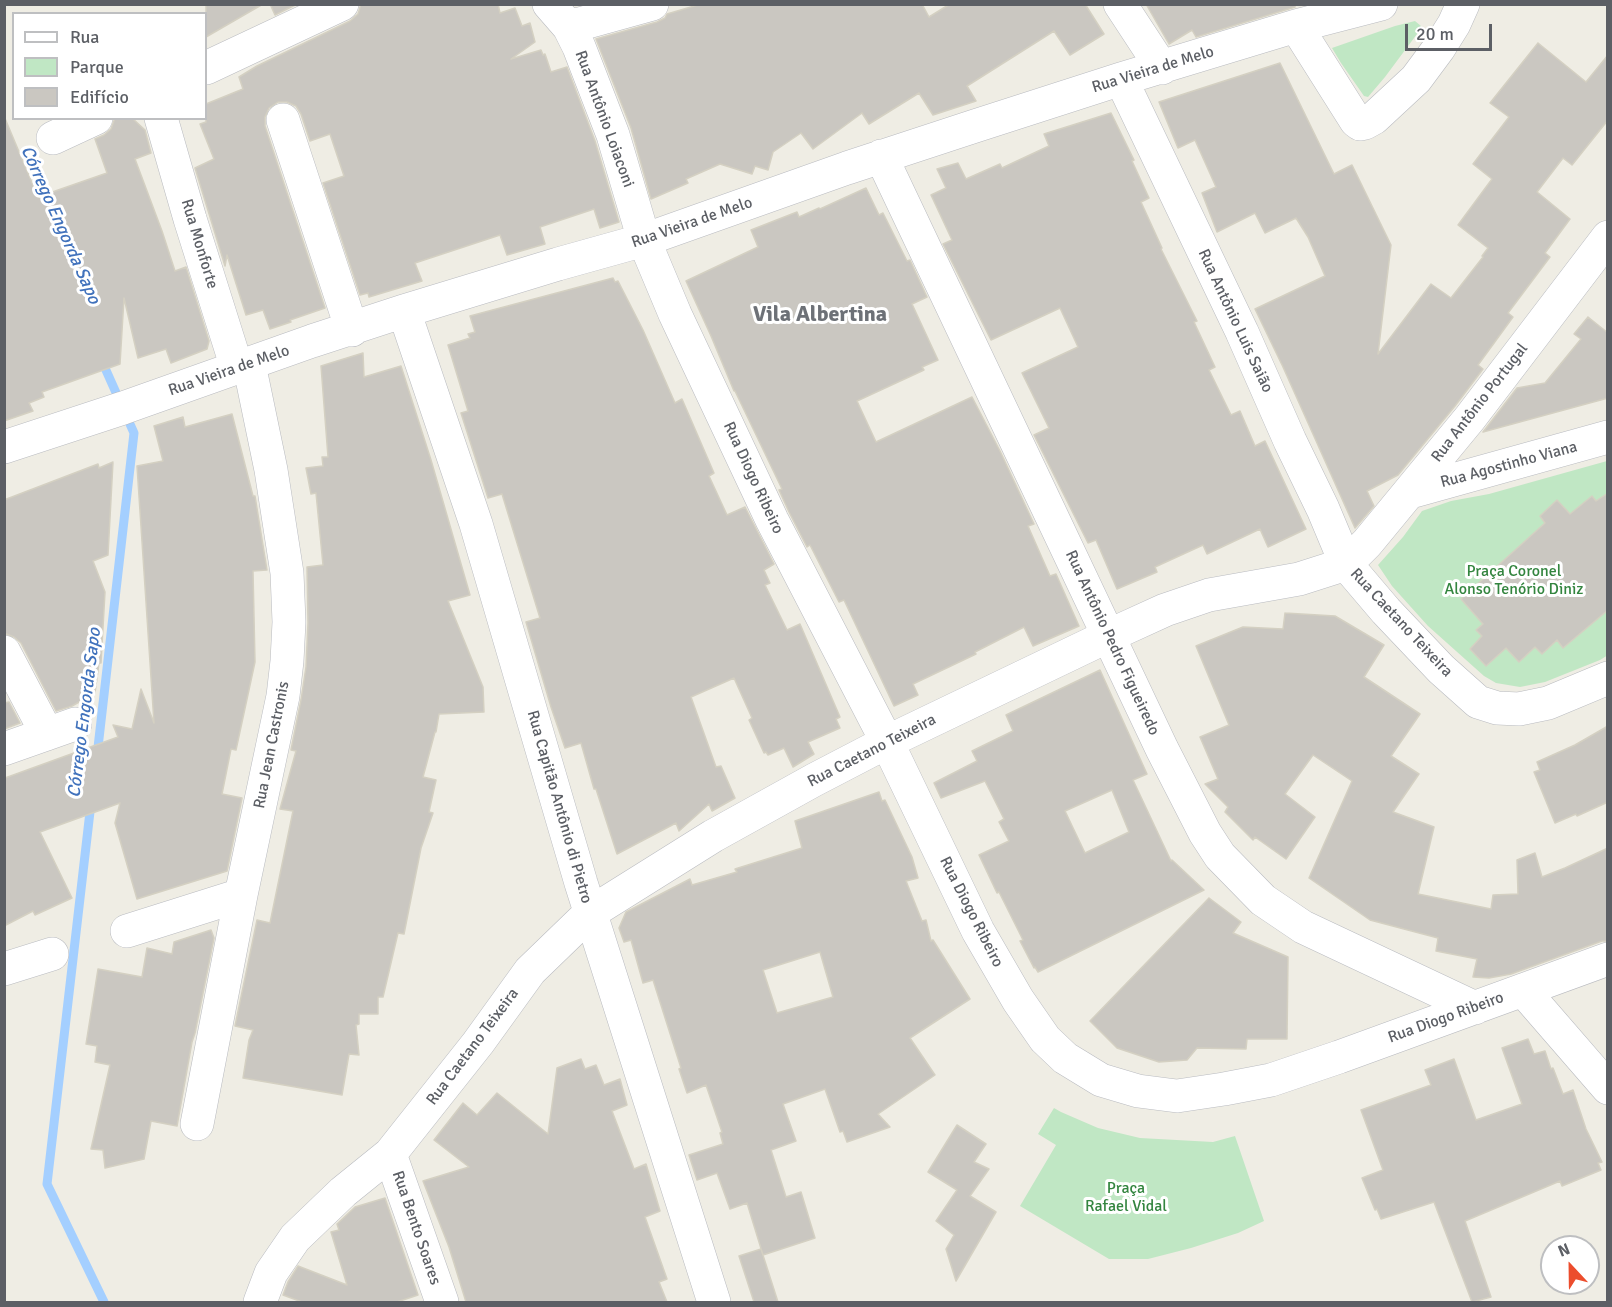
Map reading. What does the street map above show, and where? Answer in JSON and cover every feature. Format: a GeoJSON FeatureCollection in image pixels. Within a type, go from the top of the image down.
{"type":"FeatureCollection","features":[{"type":"Feature","properties":{"kind":"street"},"geometry":{"type":"LineString","coordinates":[[207,68],[342,4]]}},
{"type":"Feature","properties":{"kind":"street"},"geometry":{"type":"LineString","coordinates":[[559,16],[652,4]]}},
{"type":"Feature","properties":{"kind":"street"},"geometry":{"type":"LineString","coordinates":[[1120,4],[1162,68]]}},
{"type":"Feature","properties":{"kind":"street","name":"Rua Vieira de Melo"},"geometry":{"type":"LineString","coordinates":[[7,439],[243,366],[404,311],[645,240],[880,156],[1121,79],[1296,26],[1381,4]]}},
{"type":"Feature","properties":{"kind":"street"},"geometry":{"type":"LineString","coordinates":[[1296,26],[1356,121],[1365,123],[1374,118],[1416,79],[1439,48],[1463,4]]}},
{"type":"Feature","properties":{"kind":"street","name":"Rua Antônio Loiaconi"},"geometry":{"type":"LineString","coordinates":[[559,16],[579,47],[613,135],[645,240]]}},
{"type":"Feature","properties":{"kind":"street","name":"Rua Antônio Luis Saião"},"geometry":{"type":"LineString","coordinates":[[1121,79],[1242,332],[1346,564]]}},
{"type":"Feature","properties":{"kind":"street"},"geometry":{"type":"LineString","coordinates":[[53,138],[92,120]]}},
{"type":"Feature","properties":{"kind":"street","name":"Rua Monforte"},"geometry":{"type":"LineString","coordinates":[[162,120],[190,219],[243,366]]}},
{"type":"Feature","properties":{"kind":"street"},"geometry":{"type":"LineString","coordinates":[[283,120],[352,330]]}},
{"type":"Feature","properties":{"kind":"street","name":"Rua Antônio Pedro Figueiredo"},"geometry":{"type":"LineString","coordinates":[[880,156],[1162,749],[1205,833],[1220,856],[1263,900],[1303,927],[1475,1008]]}},
{"type":"Feature","properties":{"kind":"street","name":"Rua Antônio Portugal"},"geometry":{"type":"LineString","coordinates":[[1346,564],[1410,492],[1470,418],[1608,237]]}},
{"type":"Feature","properties":{"kind":"street","name":"Rua Diogo Ribeiro"},"geometry":{"type":"LineString","coordinates":[[645,240],[675,314],[772,520],[887,742],[978,931],[1018,1000],[1045,1039],[1065,1058],[1101,1080],[1138,1091],[1177,1096],[1271,1080],[1339,1058],[1608,959]]}},
{"type":"Feature","properties":{"kind":"street","name":"Rua Capitão Antônio di Pietro"},"geometry":{"type":"LineString","coordinates":[[404,311],[476,524],[590,913],[714,1302]]}},
{"type":"Feature","properties":{"kind":"street","name":"Rua Jean Castronis"},"geometry":{"type":"LineString","coordinates":[[197,1124],[241,895],[283,696],[287,661],[289,622],[286,573],[273,481],[243,366]]}},
{"type":"Feature","properties":{"kind":"street","name":"Rua Agostinho Viana"},"geometry":{"type":"LineString","coordinates":[[1410,492],[1608,437]]}},
{"type":"Feature","properties":{"kind":"street","name":"Rua Caetano Teixeira"},"geometry":{"type":"LineString","coordinates":[[260,1302],[271,1273],[295,1238],[343,1192],[390,1154],[478,1043],[530,971],[590,913],[713,836],[814,780],[887,742],[1108,636],[1165,610],[1209,595],[1299,579],[1346,564],[1386,611],[1441,669],[1478,702],[1497,708],[1519,709],[1548,703],[1608,678]]}},
{"type":"Feature","properties":{"kind":"street"},"geometry":{"type":"LineString","coordinates":[[4,652],[61,729],[4,749]]}},
{"type":"Feature","properties":{"kind":"street"},"geometry":{"type":"LineString","coordinates":[[127,931],[241,895]]}},
{"type":"Feature","properties":{"kind":"street"},"geometry":{"type":"LineString","coordinates":[[4,969],[52,954]]}},
{"type":"Feature","properties":{"kind":"street"},"geometry":{"type":"LineString","coordinates":[[1523,990],[1608,1088]]}},
{"type":"Feature","properties":{"kind":"street","name":"Rua Bento Soares"},"geometry":{"type":"LineString","coordinates":[[390,1154],[442,1302]]}},
{"type":"Feature","properties":{"kind":"green space"},"geometry":{"type":"Polygon","coordinates":[[[1415,21],[1421,26],[1417,34],[1368,97],[1364,96],[1332,48],[1415,21]]]}},
{"type":"Feature","properties":{"kind":"green space","name":"Praça Coronel Alonso Tenório Diniz"},"geometry":{"type":"Polygon","coordinates":[[[1607,461],[1608,655],[1600,660],[1545,682],[1520,687],[1496,683],[1484,676],[1428,626],[1392,586],[1378,565],[1422,511],[1451,501],[1489,494],[1607,461]]]}},
{"type":"Feature","properties":{"kind":"green space","name":"Praça Rafael Vidal"},"geometry":{"type":"Polygon","coordinates":[[[1054,1108],[1098,1128],[1140,1138],[1213,1142],[1235,1136],[1264,1221],[1238,1233],[1148,1259],[1109,1259],[1020,1206],[1056,1145],[1038,1134],[1054,1108]]]}},
{"type":"Feature","properties":{"kind":"building"},"geometry":{"type":"Polygon","coordinates":[[[206,4],[263,4],[207,36],[206,4]]]}},
{"type":"Feature","properties":{"kind":"building"},"geometry":{"type":"Polygon","coordinates":[[[270,4],[297,4],[275,15],[270,4]]]}},
{"type":"Feature","properties":{"kind":"building"},"geometry":{"type":"Polygon","coordinates":[[[361,4],[498,4],[500,13],[515,8],[522,26],[530,23],[535,42],[511,59],[541,50],[543,55],[545,54],[551,72],[567,67],[595,141],[619,222],[600,228],[594,209],[540,227],[545,244],[507,255],[500,235],[415,263],[422,281],[369,297],[368,293],[360,295],[323,183],[344,176],[330,134],[310,141],[296,106],[287,102],[278,102],[269,108],[265,117],[265,126],[325,308],[270,329],[263,310],[246,315],[227,255],[225,266],[195,168],[214,159],[200,124],[207,120],[207,104],[243,89],[239,77],[257,66],[350,21],[358,14],[361,4]]]}},
{"type":"Feature","properties":{"kind":"building"},"geometry":{"type":"Polygon","coordinates":[[[701,4],[922,4],[929,17],[950,4],[1085,4],[1104,34],[1070,55],[1054,31],[967,86],[976,101],[933,115],[919,93],[869,124],[862,113],[813,149],[801,133],[773,152],[768,170],[755,166],[752,174],[720,164],[686,179],[688,183],[651,199],[631,128],[596,39],[657,22],[665,18],[667,14],[701,4]]]}},
{"type":"Feature","properties":{"kind":"building"},"geometry":{"type":"Polygon","coordinates":[[[1146,4],[1295,4],[1295,7],[1196,37],[1192,30],[1169,44],[1146,4]]]}},
{"type":"Feature","properties":{"kind":"building"},"geometry":{"type":"Polygon","coordinates":[[[1538,43],[1586,82],[1608,55],[1608,120],[1572,165],[1563,158],[1537,192],[1570,219],[1545,253],[1550,257],[1508,313],[1513,317],[1478,365],[1483,369],[1398,475],[1367,491],[1374,506],[1355,528],[1255,309],[1325,276],[1308,237],[1296,218],[1265,233],[1255,213],[1217,232],[1202,193],[1216,187],[1195,140],[1178,148],[1159,102],[1280,63],[1334,174],[1352,165],[1391,245],[1378,354],[1431,284],[1451,298],[1488,248],[1458,225],[1492,179],[1473,164],[1509,117],[1490,103],[1538,43]]]}},
{"type":"Feature","properties":{"kind":"building"},"geometry":{"type":"Polygon","coordinates":[[[1111,113],[1134,160],[1132,161],[1149,198],[1141,202],[1161,249],[1197,321],[1194,322],[1215,367],[1209,370],[1231,415],[1240,411],[1255,446],[1265,441],[1306,529],[1268,547],[1260,529],[1207,554],[1203,545],[1155,567],[1157,572],[1117,589],[1096,540],[1088,543],[1034,435],[1049,428],[1022,373],[1078,347],[1060,308],[991,340],[943,244],[952,240],[931,195],[946,188],[937,169],[958,163],[966,179],[1000,164],[1002,168],[1049,146],[1044,134],[1111,113]]]}},
{"type":"Feature","properties":{"kind":"building"},"geometry":{"type":"Polygon","coordinates":[[[4,116],[38,197],[107,173],[95,139],[111,129],[114,120],[134,120],[145,130],[151,153],[135,159],[175,271],[186,267],[209,341],[207,349],[171,363],[166,349],[138,358],[124,298],[120,364],[42,392],[44,397],[29,403],[33,411],[4,421],[4,116]]]}},
{"type":"Feature","properties":{"kind":"building"},"geometry":{"type":"Polygon","coordinates":[[[866,188],[879,215],[883,213],[907,261],[910,260],[927,297],[912,304],[938,360],[922,367],[924,370],[857,401],[876,442],[972,397],[1034,524],[1028,526],[1050,576],[1056,574],[1079,626],[1033,646],[1024,627],[975,652],[976,654],[913,684],[918,695],[894,706],[844,600],[839,602],[810,545],[807,547],[789,512],[779,490],[782,489],[734,391],[686,281],[758,247],[751,230],[797,212],[799,217],[866,188]]]}},
{"type":"Feature","properties":{"kind":"building"},"geometry":{"type":"Polygon","coordinates":[[[613,278],[615,282],[618,281],[643,330],[675,403],[682,399],[714,473],[709,476],[727,515],[745,507],[774,564],[764,570],[770,583],[765,585],[787,630],[800,624],[840,717],[836,719],[840,728],[808,742],[814,754],[793,767],[784,748],[768,755],[764,753],[749,720],[752,718],[734,678],[691,697],[716,767],[721,766],[735,798],[712,811],[709,804],[679,831],[676,823],[617,854],[596,789],[594,789],[581,743],[565,748],[551,707],[526,622],[540,618],[502,494],[488,498],[461,413],[468,411],[448,345],[470,338],[468,334],[475,332],[470,316],[613,278]]]}},
{"type":"Feature","properties":{"kind":"building"},"geometry":{"type":"Polygon","coordinates":[[[1588,317],[1608,333],[1608,398],[1483,432],[1517,388],[1545,383],[1581,339],[1574,334],[1588,317]]]}},
{"type":"Feature","properties":{"kind":"building"},"geometry":{"type":"Polygon","coordinates":[[[363,353],[364,377],[401,366],[470,595],[448,601],[483,687],[484,712],[439,714],[423,777],[436,780],[429,812],[433,813],[421,848],[404,934],[398,933],[383,997],[378,997],[378,1014],[359,1014],[359,1024],[356,1025],[359,1055],[349,1054],[342,1095],[243,1078],[249,1040],[253,1030],[235,1026],[257,920],[270,923],[293,811],[280,809],[296,751],[291,750],[306,667],[307,567],[323,565],[316,493],[311,494],[306,468],[323,466],[322,457],[328,457],[321,366],[363,353]]]}},
{"type":"Feature","properties":{"kind":"building"},"geometry":{"type":"Polygon","coordinates":[[[232,414],[253,496],[255,496],[267,570],[253,571],[255,662],[236,750],[231,749],[222,794],[242,798],[227,871],[137,899],[115,823],[120,803],[40,832],[72,898],[35,915],[33,911],[4,926],[5,778],[118,737],[113,725],[132,729],[141,689],[154,723],[137,466],[163,461],[154,426],[183,417],[185,427],[232,414]]]}},
{"type":"Feature","properties":{"kind":"building"},"geometry":{"type":"Polygon","coordinates":[[[113,462],[108,555],[93,561],[105,592],[101,663],[99,663],[95,693],[72,706],[56,711],[21,643],[4,633],[4,500],[98,464],[99,468],[113,462]]]}},
{"type":"Feature","properties":{"kind":"building"},"geometry":{"type":"Polygon","coordinates":[[[1608,493],[1608,610],[1563,648],[1557,640],[1542,654],[1535,647],[1519,662],[1506,648],[1486,666],[1470,649],[1482,636],[1476,630],[1483,624],[1461,599],[1545,523],[1540,516],[1557,500],[1570,514],[1592,496],[1596,501],[1608,493]]]}},
{"type":"Feature","properties":{"kind":"building"},"geometry":{"type":"Polygon","coordinates":[[[1285,613],[1335,616],[1384,645],[1364,677],[1420,714],[1391,756],[1419,774],[1393,812],[1434,827],[1418,894],[1491,909],[1493,895],[1518,894],[1517,860],[1535,853],[1542,877],[1608,848],[1608,941],[1602,941],[1511,974],[1489,978],[1473,977],[1477,959],[1436,951],[1438,938],[1370,920],[1309,878],[1352,781],[1313,755],[1285,794],[1315,817],[1286,859],[1255,837],[1253,840],[1225,812],[1228,807],[1205,784],[1218,779],[1200,737],[1229,725],[1196,646],[1243,627],[1283,629],[1285,613]]]}},
{"type":"Feature","properties":{"kind":"building"},"geometry":{"type":"Polygon","coordinates":[[[1100,670],[1147,774],[1133,780],[1171,861],[1204,890],[1038,972],[1020,941],[1023,940],[979,855],[1009,841],[999,822],[1004,819],[985,781],[941,798],[934,783],[977,761],[972,751],[1013,731],[1006,715],[1100,670]],[[1112,790],[1065,811],[1085,853],[1129,832],[1112,790]]]}},
{"type":"Feature","properties":{"kind":"building"},"geometry":{"type":"Polygon","coordinates":[[[9,702],[20,723],[4,729],[4,703],[9,702]]]}},
{"type":"Feature","properties":{"kind":"building"},"geometry":{"type":"Polygon","coordinates":[[[1608,726],[1608,802],[1555,823],[1534,772],[1540,770],[1537,762],[1575,745],[1608,726]]]}},
{"type":"Feature","properties":{"kind":"building"},"geometry":{"type":"Polygon","coordinates":[[[879,792],[912,857],[918,878],[906,881],[922,921],[926,920],[931,941],[933,940],[970,999],[910,1038],[935,1075],[878,1114],[890,1127],[847,1142],[843,1131],[840,1132],[825,1089],[783,1104],[796,1141],[771,1150],[786,1197],[801,1192],[815,1238],[763,1255],[747,1203],[730,1209],[717,1173],[697,1180],[689,1155],[723,1144],[720,1133],[722,1132],[706,1085],[687,1093],[653,980],[643,983],[631,940],[624,942],[619,928],[626,912],[690,879],[692,885],[737,872],[735,869],[802,848],[795,821],[879,792]],[[820,952],[763,970],[777,1013],[833,997],[820,952]]]}},
{"type":"Feature","properties":{"kind":"building"},"geometry":{"type":"Polygon","coordinates":[[[1209,898],[1241,922],[1233,933],[1288,957],[1287,1039],[1247,1039],[1246,1049],[1197,1048],[1187,1060],[1159,1062],[1117,1048],[1090,1021],[1209,898]]]}},
{"type":"Feature","properties":{"kind":"building"},"geometry":{"type":"Polygon","coordinates":[[[211,930],[214,938],[177,1126],[151,1121],[144,1159],[105,1168],[103,1150],[91,1149],[110,1065],[95,1062],[97,1046],[86,1044],[98,969],[142,977],[147,948],[172,954],[174,942],[211,930]]]}},
{"type":"Feature","properties":{"kind":"building"},"geometry":{"type":"Polygon","coordinates":[[[1528,1039],[1534,1054],[1545,1051],[1563,1094],[1573,1090],[1586,1129],[1602,1162],[1598,1163],[1601,1170],[1562,1186],[1560,1181],[1465,1221],[1491,1297],[1472,1302],[1434,1202],[1381,1219],[1377,1209],[1375,1210],[1362,1178],[1383,1170],[1361,1110],[1431,1085],[1425,1070],[1454,1059],[1476,1120],[1522,1104],[1502,1048],[1528,1039]]]}},
{"type":"Feature","properties":{"kind":"building"},"geometry":{"type":"Polygon","coordinates":[[[581,1059],[585,1069],[596,1065],[604,1085],[620,1079],[627,1105],[612,1111],[634,1169],[646,1164],[660,1211],[645,1217],[667,1279],[659,1282],[667,1302],[466,1302],[449,1247],[423,1181],[469,1167],[434,1140],[463,1103],[477,1115],[497,1093],[548,1134],[557,1068],[581,1059]]]}},
{"type":"Feature","properties":{"kind":"building"},"geometry":{"type":"Polygon","coordinates":[[[957,1125],[986,1144],[974,1162],[989,1169],[970,1196],[996,1212],[956,1281],[946,1249],[954,1235],[936,1221],[957,1190],[928,1172],[957,1125]]]}},
{"type":"Feature","properties":{"kind":"building"},"geometry":{"type":"Polygon","coordinates":[[[385,1198],[418,1295],[397,1302],[302,1302],[283,1295],[298,1266],[347,1285],[331,1232],[339,1230],[337,1224],[355,1207],[385,1198]]]}},
{"type":"Feature","properties":{"kind":"building"},"geometry":{"type":"Polygon","coordinates":[[[761,1249],[778,1302],[754,1302],[739,1256],[761,1249]]]}},
{"type":"Feature","properties":{"kind":"waterway","name":"Córrego Engorda Sapo"},"geometry":{"type":"LineString","coordinates":[[97,756],[134,433],[101,359]]}},
{"type":"Feature","properties":{"kind":"waterway","name":"Córrego Engorda Sapo"},"geometry":{"type":"LineString","coordinates":[[91,803],[47,1184],[104,1302]]}},
{"type":"Feature","properties":{"kind":"district","name":"Vila Albertina"},"geometry":{"type":"Point","coordinates":[820,315]}}]}
